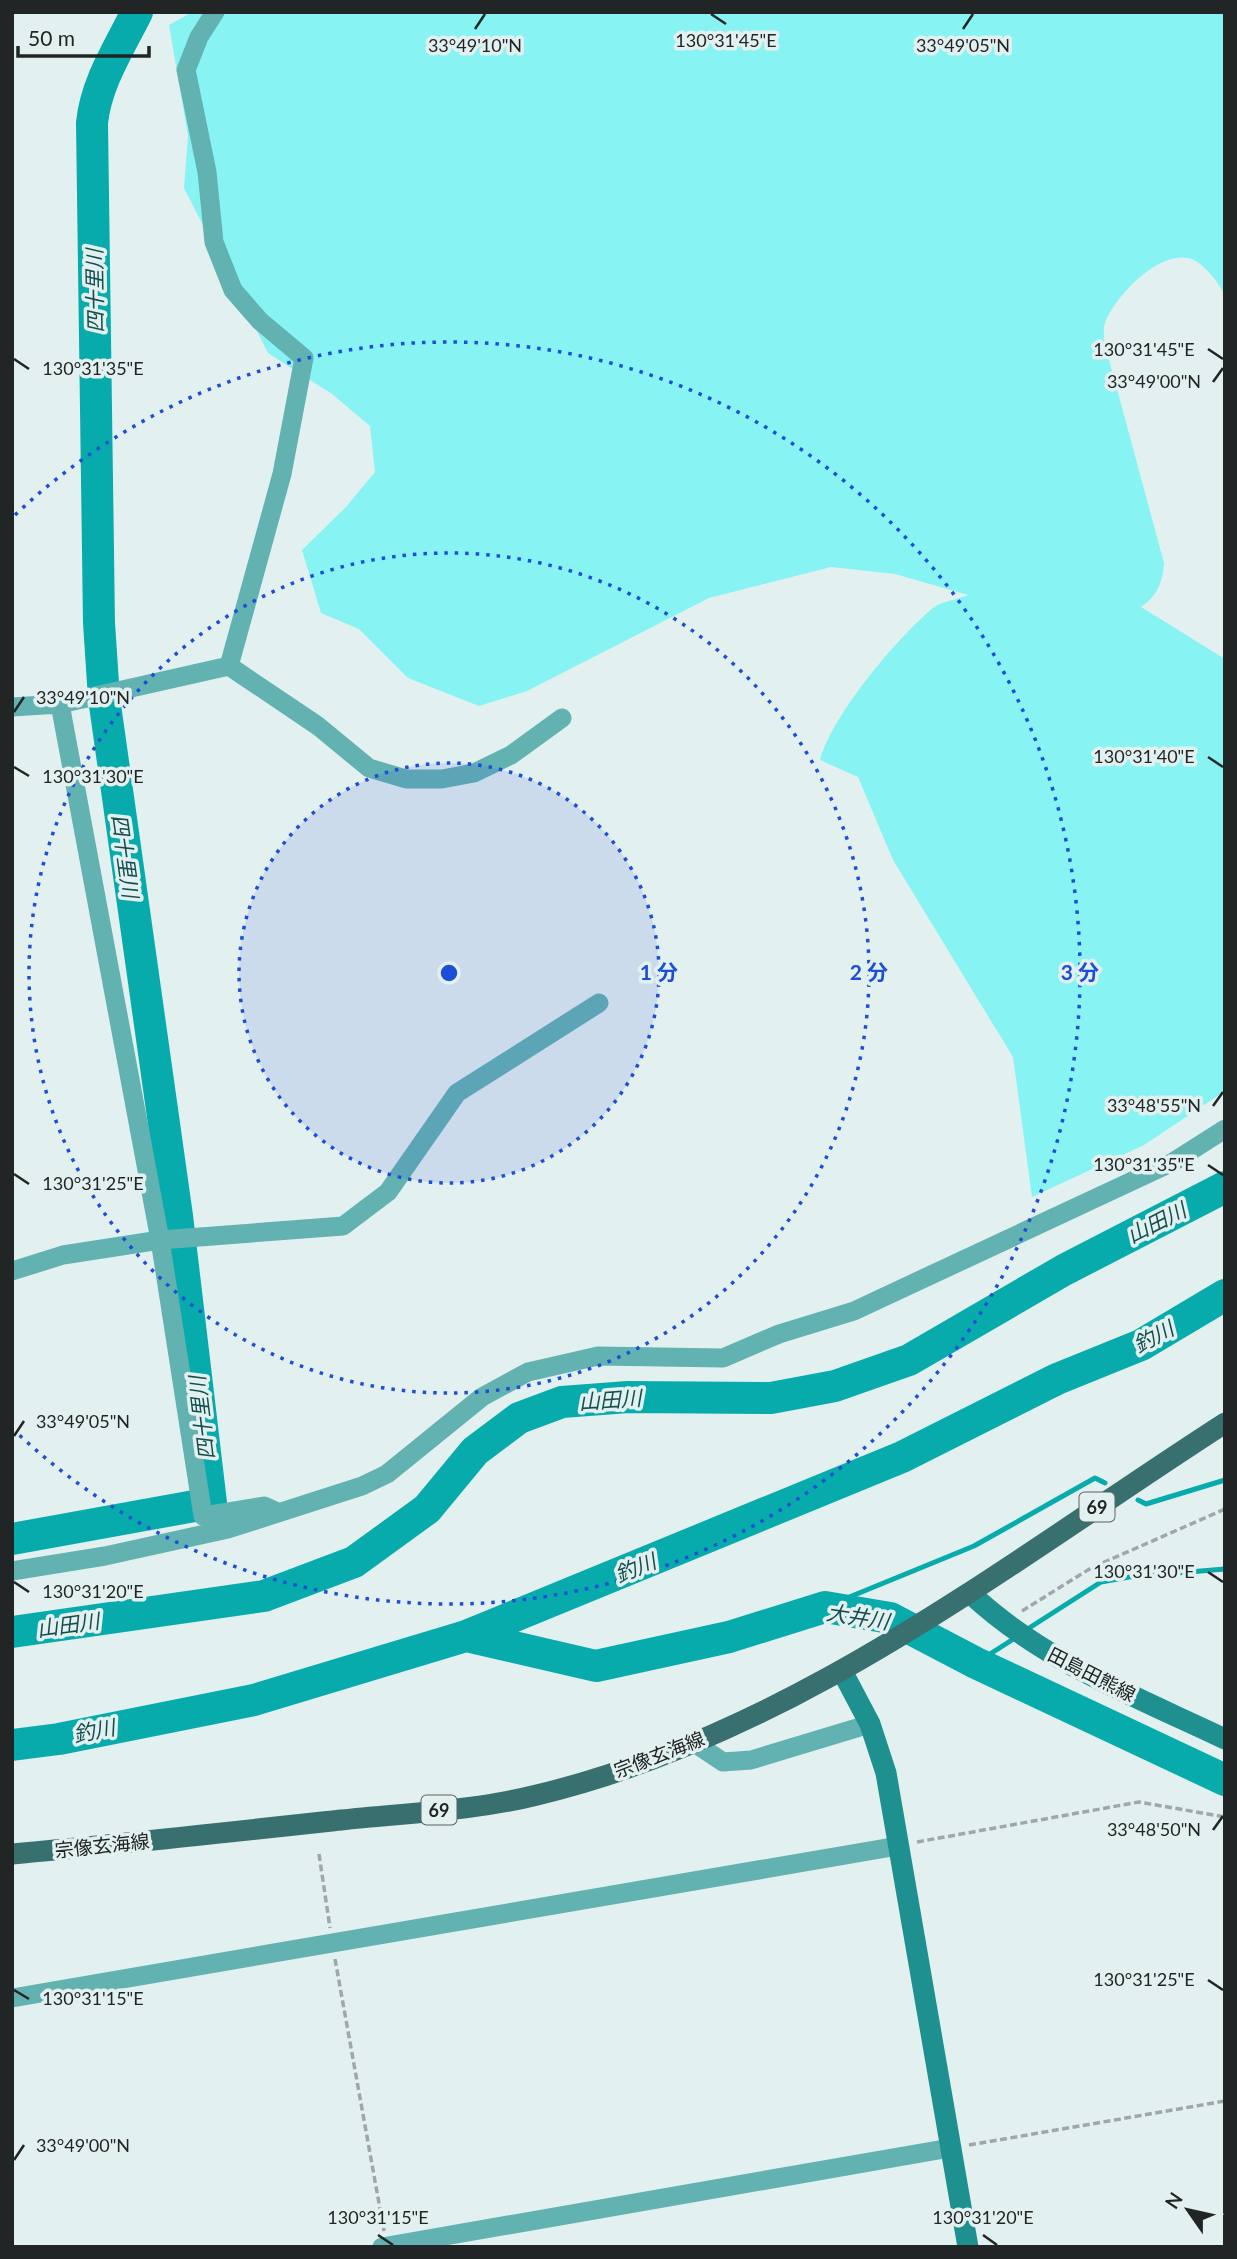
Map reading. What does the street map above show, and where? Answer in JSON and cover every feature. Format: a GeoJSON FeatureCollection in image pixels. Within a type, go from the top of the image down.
{"type":"FeatureCollection","features":[{"type":"Feature","properties":{"kind":"main road","name":"宗像玄海線"},"geometry":{"type":"LineString","coordinates":[[12,1854],[491,1804],[579,1784],[693,1742],[842,1671],[970,1593],[1225,1423]]}},
{"type":"Feature","properties":{"kind":"street"},"geometry":{"type":"LineString","coordinates":[[215,12],[186,70],[208,172],[214,242],[233,290],[260,320],[304,358],[282,474],[229,666]]}},
{"type":"Feature","properties":{"kind":"street"},"geometry":{"type":"LineString","coordinates":[[12,707],[60,704],[229,666],[318,726],[369,768],[406,779],[442,779],[474,773],[511,755],[562,718]]}},
{"type":"Feature","properties":{"kind":"street"},"geometry":{"type":"LineString","coordinates":[[60,704],[160,1240],[203,1516],[264,1506],[278,1512]]}},
{"type":"Feature","properties":{"kind":"street"},"geometry":{"type":"LineString","coordinates":[[12,1271],[63,1255],[160,1240],[343,1226],[388,1192],[457,1093],[599,1003]]}},
{"type":"Feature","properties":{"kind":"street"},"geometry":{"type":"LineString","coordinates":[[12,1570],[104,1556],[228,1529],[362,1486],[387,1474],[482,1397],[528,1372],[597,1356],[723,1358],[779,1334],[854,1311],[1173,1162],[1225,1129]]}},
{"type":"Feature","properties":{"kind":"street","name":"田島田熊線"},"geometry":{"type":"LineString","coordinates":[[970,1593],[1002,1623],[1063,1661],[1225,1739]]}},
{"type":"Feature","properties":{"kind":"street"},"geometry":{"type":"LineString","coordinates":[[842,1671],[870,1724],[886,1773],[968,2247]]}},
{"type":"Feature","properties":{"kind":"street"},"geometry":{"type":"LineString","coordinates":[[693,1742],[723,1762],[751,1760],[870,1724]]}},
{"type":"Feature","properties":{"kind":"street"},"geometry":{"type":"LineString","coordinates":[[12,1998],[898,1846]]}},
{"type":"Feature","properties":{"kind":"street"},"geometry":{"type":"LineString","coordinates":[[384,2246],[950,2148]]}},
{"type":"Feature","properties":{"kind":"path"},"geometry":{"type":"LineString","coordinates":[[1002,1623],[1091,1568],[1225,1508]]}},
{"type":"Feature","properties":{"kind":"path"},"geometry":{"type":"LineString","coordinates":[[898,1846],[1139,1802],[1225,1817]]}},
{"type":"Feature","properties":{"kind":"path"},"geometry":{"type":"LineString","coordinates":[[319,1854],[384,2246]]}},
{"type":"Feature","properties":{"kind":"path"},"geometry":{"type":"LineString","coordinates":[[950,2148],[1225,2101]]}},
{"type":"Feature","properties":{"kind":"shaded area"},"geometry":{"type":"Polygon","coordinates":[[[192,12],[1225,12],[1225,296],[1210,274],[1194,260],[1176,258],[1164,262],[1140,277],[1119,299],[1104,325],[1104,341],[1164,563],[1158,588],[1141,607],[1225,659],[1225,1091],[1144,1145],[1032,1197],[1013,1057],[893,860],[858,777],[820,760],[838,721],[884,658],[937,605],[968,595],[895,574],[831,567],[709,598],[527,691],[479,706],[408,678],[359,629],[321,613],[302,550],[346,507],[375,472],[370,426],[332,394],[268,353],[184,188],[188,136],[169,25],[192,12]]]}},
{"type":"Feature","properties":{"kind":"waterway","name":"四十里川"},"geometry":{"type":"LineString","coordinates":[[12,1539],[211,1503],[177,1216],[104,698],[99,623],[92,123],[103,80],[137,12]]}},
{"type":"Feature","properties":{"kind":"waterway","name":"山田川"},"geometry":{"type":"LineString","coordinates":[[12,1632],[264,1596],[354,1562],[427,1509],[475,1451],[519,1418],[562,1402],[628,1397],[771,1398],[835,1386],[909,1360],[1064,1270],[1225,1187]]}},
{"type":"Feature","properties":{"kind":"waterway","name":"釣川"},"geometry":{"type":"LineString","coordinates":[[12,1745],[59,1739],[254,1700],[466,1636],[902,1457],[1057,1379],[1141,1345],[1225,1295]]}},
{"type":"Feature","properties":{"kind":"waterway"},"geometry":{"type":"LineString","coordinates":[[825,1607],[974,1546],[1095,1478],[1105,1483]]}},
{"type":"Feature","properties":{"kind":"waterway"},"geometry":{"type":"LineString","coordinates":[[1138,1500],[1146,1504],[1225,1480]]}},
{"type":"Feature","properties":{"kind":"waterway"},"geometry":{"type":"LineString","coordinates":[[1026,1630],[1101,1582],[1225,1569]]}},
{"type":"Feature","properties":{"kind":"waterway","name":"大井川"},"geometry":{"type":"LineString","coordinates":[[466,1636],[596,1666],[729,1637],[825,1607],[890,1618],[976,1663],[1225,1780]]}},
{"type":"Feature","properties":{"kind":"waterway"},"geometry":{"type":"LineString","coordinates":[[976,1663],[1018,1636]]}}]}
